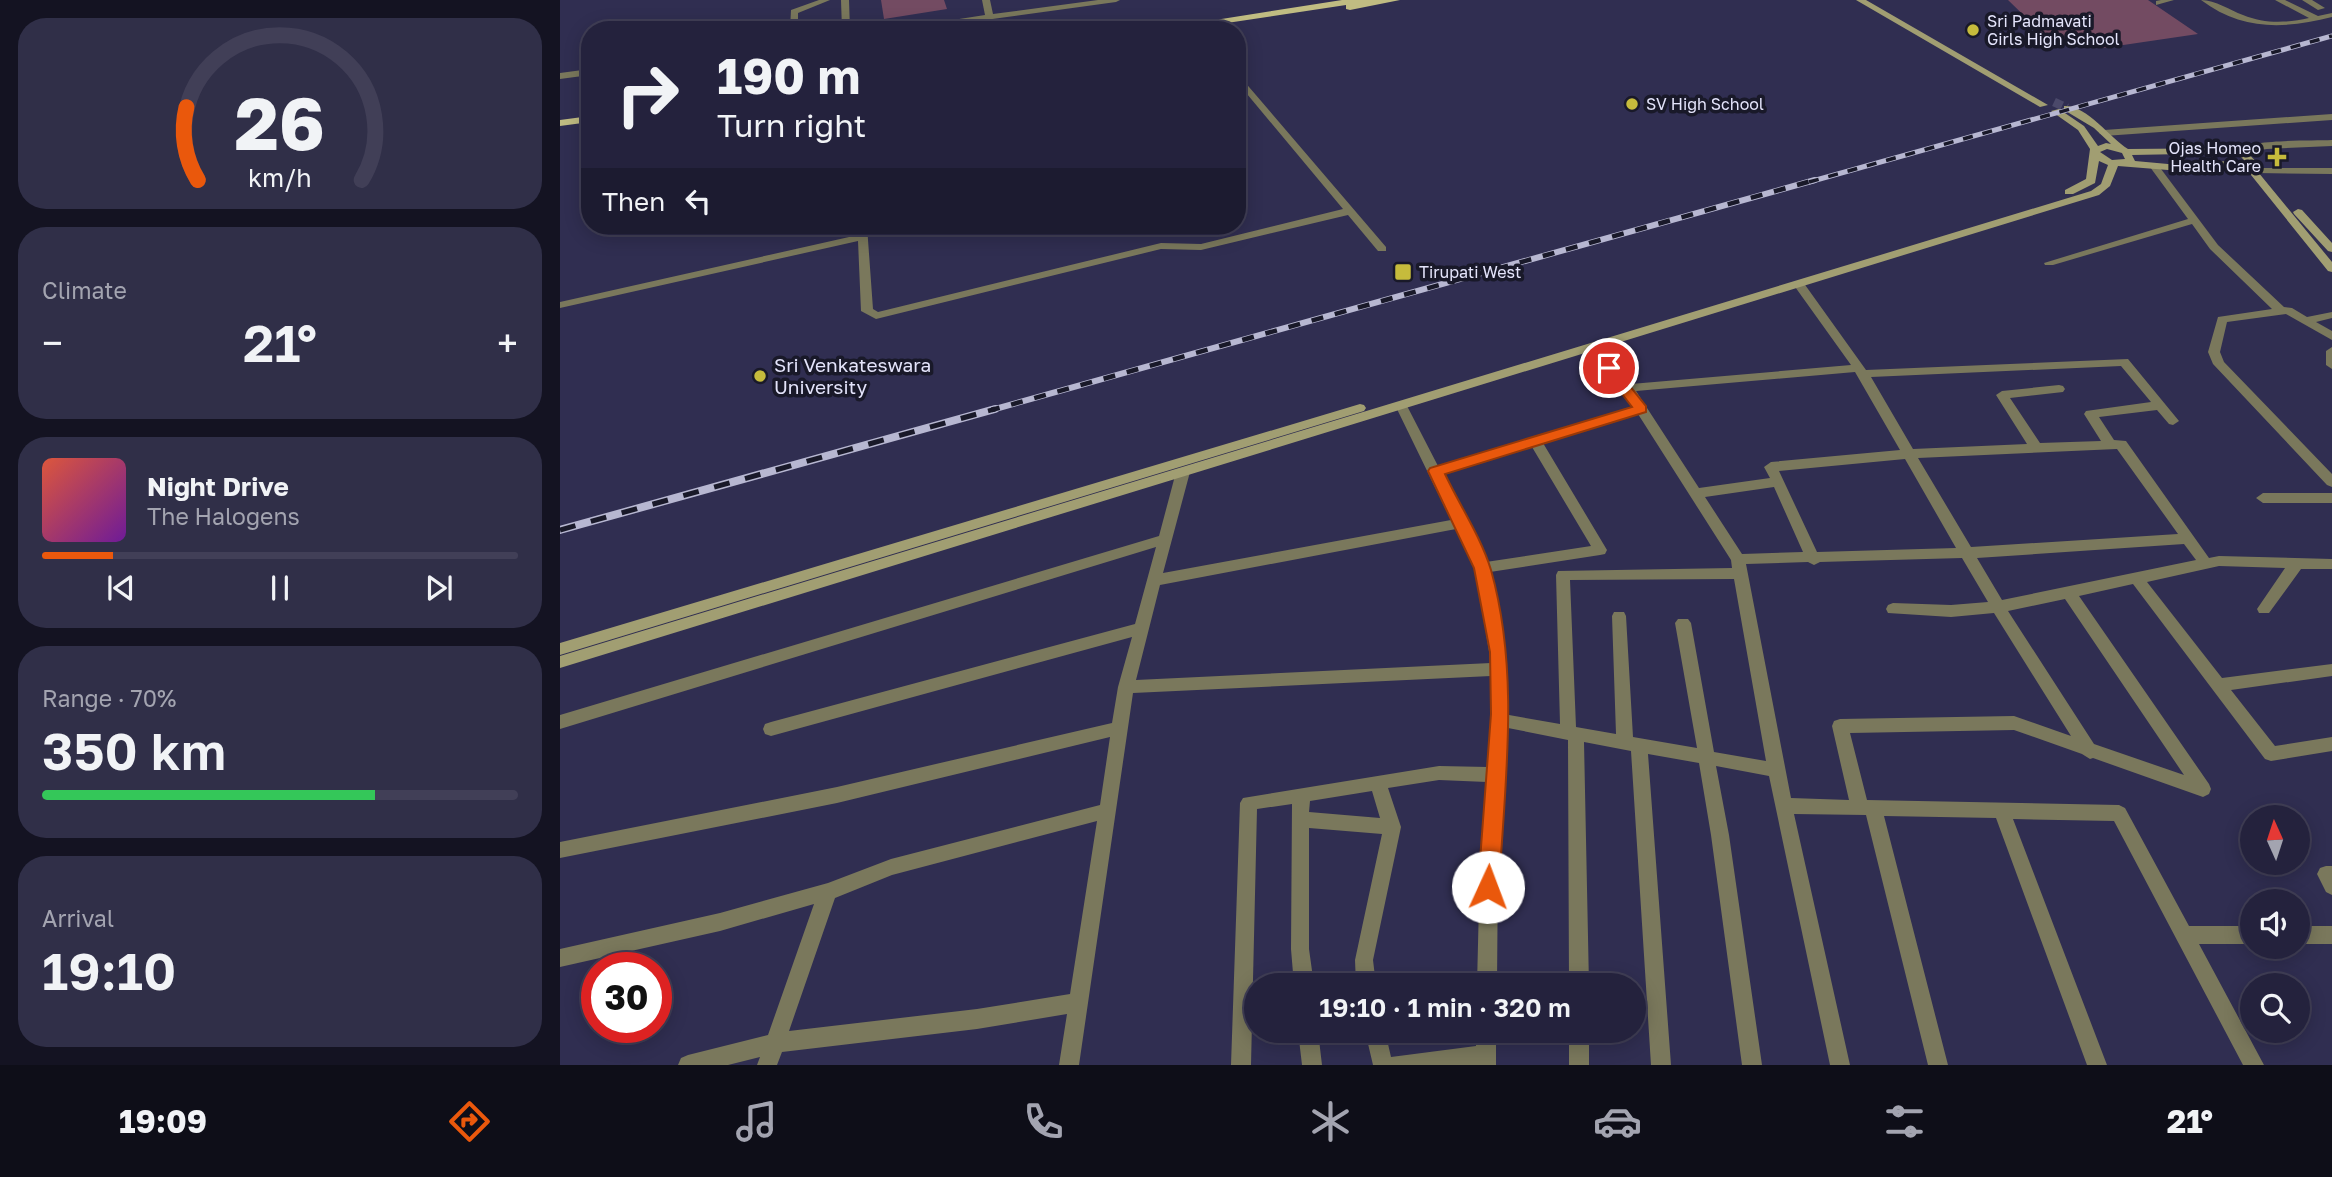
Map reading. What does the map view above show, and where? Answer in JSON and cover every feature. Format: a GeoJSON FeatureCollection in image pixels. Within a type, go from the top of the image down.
{"type":"FeatureCollection","features":[{"type":"Feature","properties":{"kind":"main road"},"geometry":{"type":"LineString","coordinates":[[1246,22],[1362,0]]}},
{"type":"Feature","properties":{"kind":"main road"},"geometry":{"type":"LineString","coordinates":[[1227,21],[1395,0]]}},
{"type":"Feature","properties":{"kind":"main road"},"geometry":{"type":"LineString","coordinates":[[560,117],[581,114]]}},
{"type":"Feature","properties":{"kind":"main road"},"geometry":{"type":"LineString","coordinates":[[560,123],[581,120]]}},
{"type":"Feature","properties":{"kind":"street"},"geometry":{"type":"LineString","coordinates":[[794,21],[794,12],[826,0]]}},
{"type":"Feature","properties":{"kind":"street"},"geometry":{"type":"LineString","coordinates":[[845,0],[846,21]]}},
{"type":"Feature","properties":{"kind":"street"},"geometry":{"type":"LineString","coordinates":[[986,0],[989,16]]}},
{"type":"Feature","properties":{"kind":"street"},"geometry":{"type":"LineString","coordinates":[[954,21],[1116,0]]}},
{"type":"Feature","properties":{"kind":"street"},"geometry":{"type":"LineString","coordinates":[[1860,0],[2043,105]]}},
{"type":"Feature","properties":{"kind":"street"},"geometry":{"type":"LineString","coordinates":[[560,649],[2082,187],[2091,181],[2095,152],[2081,128],[2054,106],[1872,0]]}},
{"type":"Feature","properties":{"kind":"street"},"geometry":{"type":"LineString","coordinates":[[2159,3],[2170,0]]}},
{"type":"Feature","properties":{"kind":"street"},"geometry":{"type":"LineString","coordinates":[[2206,0],[2252,23],[2274,25],[2332,15]]}},
{"type":"Feature","properties":{"kind":"street"},"geometry":{"type":"LineString","coordinates":[[2279,0],[2317,19]]}},
{"type":"Feature","properties":{"kind":"street"},"geometry":{"type":"LineString","coordinates":[[2306,0],[2321,8]]}},
{"type":"Feature","properties":{"kind":"street"},"geometry":{"type":"LineString","coordinates":[[560,76],[581,73]]}},
{"type":"Feature","properties":{"kind":"street"},"geometry":{"type":"LineString","coordinates":[[1246,87],[1382,249]]}},
{"type":"Feature","properties":{"kind":"street"},"geometry":{"type":"LineString","coordinates":[[2067,108],[2104,133],[2122,157]]}},
{"type":"Feature","properties":{"kind":"street"},"geometry":{"type":"LineString","coordinates":[[2104,133],[2332,117]]}},
{"type":"Feature","properties":{"kind":"street"},"geometry":{"type":"LineString","coordinates":[[2095,152],[2106,146],[2122,157],[2332,144]]}},
{"type":"Feature","properties":{"kind":"street"},"geometry":{"type":"LineString","coordinates":[[2240,150],[2332,249]]}},
{"type":"Feature","properties":{"kind":"street"},"geometry":{"type":"LineString","coordinates":[[2095,152],[2155,167],[2230,164],[2250,168],[2332,269]]}},
{"type":"Feature","properties":{"kind":"street"},"geometry":{"type":"LineString","coordinates":[[560,662],[2095,193],[2105,186],[2122,157]]}},
{"type":"Feature","properties":{"kind":"street"},"geometry":{"type":"LineString","coordinates":[[2155,167],[2214,247],[2281,311]]}},
{"type":"Feature","properties":{"kind":"street"},"geometry":{"type":"LineString","coordinates":[[2260,171],[2332,171]]}},
{"type":"Feature","properties":{"kind":"street"},"geometry":{"type":"LineString","coordinates":[[862,235],[867,311],[876,317],[1161,246],[1201,247],[1350,211]]}},
{"type":"Feature","properties":{"kind":"street"},"geometry":{"type":"LineString","coordinates":[[2049,263],[2195,220]]}},
{"type":"Feature","properties":{"kind":"street"},"geometry":{"type":"LineString","coordinates":[[560,305],[846,235]]}},
{"type":"Feature","properties":{"kind":"street"},"geometry":{"type":"LineString","coordinates":[[1799,284],[1860,371],[1998,607],[2090,752]]}},
{"type":"Feature","properties":{"kind":"street"},"geometry":{"type":"LineString","coordinates":[[2332,335],[2292,311],[2222,319],[2214,355],[2219,364],[2332,482]]}},
{"type":"Feature","properties":{"kind":"street"},"geometry":{"type":"LineString","coordinates":[[2308,320],[2332,315]]}},
{"type":"Feature","properties":{"kind":"street"},"geometry":{"type":"LineString","coordinates":[[1590,348],[1628,388],[1740,566],[1776,770],[1840,1065]]}},
{"type":"Feature","properties":{"kind":"street"},"geometry":{"type":"LineString","coordinates":[[2332,351],[2332,365]]}},
{"type":"Feature","properties":{"kind":"street"},"geometry":{"type":"LineString","coordinates":[[1628,388],[1860,371],[2124,362],[2173,421]]}},
{"type":"Feature","properties":{"kind":"street"},"geometry":{"type":"LineString","coordinates":[[2036,448],[2002,395],[2059,388]]}},
{"type":"Feature","properties":{"kind":"street"},"geometry":{"type":"LineString","coordinates":[[1401,405],[1482,568],[1499,669],[1500,720],[1489,862],[1487,973]]}},
{"type":"Feature","properties":{"kind":"street"},"geometry":{"type":"LineString","coordinates":[[2111,445],[2090,414],[2160,405]]}},
{"type":"Feature","properties":{"kind":"street"},"geometry":{"type":"LineString","coordinates":[[1436,471],[1641,409]]}},
{"type":"Feature","properties":{"kind":"street"},"geometry":{"type":"LineString","coordinates":[[1482,568],[1600,550],[1535,441]]}},
{"type":"Feature","properties":{"kind":"street"},"geometry":{"type":"LineString","coordinates":[[1814,560],[1771,467],[1908,453],[2121,444],[2206,564]]}},
{"type":"Feature","properties":{"kind":"street"},"geometry":{"type":"LineString","coordinates":[[1069,1065],[1126,687],[1183,472]]}},
{"type":"Feature","properties":{"kind":"street"},"geometry":{"type":"LineString","coordinates":[[1696,494],[1778,482]]}},
{"type":"Feature","properties":{"kind":"street"},"geometry":{"type":"LineString","coordinates":[[2263,498],[2332,498]]}},
{"type":"Feature","properties":{"kind":"street"},"geometry":{"type":"LineString","coordinates":[[1156,580],[1461,523]]}},
{"type":"Feature","properties":{"kind":"street"},"geometry":{"type":"LineString","coordinates":[[1579,973],[1572,733],[1563,575],[2187,538]]}},
{"type":"Feature","properties":{"kind":"street"},"geometry":{"type":"LineString","coordinates":[[560,722],[1166,539]]}},
{"type":"Feature","properties":{"kind":"street"},"geometry":{"type":"LineString","coordinates":[[1892,609],[1951,611],[1998,607],[2218,561],[2332,564]]}},
{"type":"Feature","properties":{"kind":"street"},"geometry":{"type":"LineString","coordinates":[[2264,609],[2297,563]]}},
{"type":"Feature","properties":{"kind":"street"},"geometry":{"type":"LineString","coordinates":[[2136,579],[2221,685],[2271,754],[2332,744]]}},
{"type":"Feature","properties":{"kind":"street"},"geometry":{"type":"LineString","coordinates":[[1938,1065],[1867,808],[1840,726],[2014,723],[2090,752],[2203,789],[2069,593]]}},
{"type":"Feature","properties":{"kind":"street"},"geometry":{"type":"LineString","coordinates":[[1619,616],[1661,1065]]}},
{"type":"Feature","properties":{"kind":"street"},"geometry":{"type":"LineString","coordinates":[[1683,622],[1720,835],[1752,1065]]}},
{"type":"Feature","properties":{"kind":"street"},"geometry":{"type":"LineString","coordinates":[[771,729],[1142,628]]}},
{"type":"Feature","properties":{"kind":"street"},"geometry":{"type":"LineString","coordinates":[[1126,687],[1499,669]]}},
{"type":"Feature","properties":{"kind":"street"},"geometry":{"type":"LineString","coordinates":[[2221,685],[2332,670]]}},
{"type":"Feature","properties":{"kind":"street"},"geometry":{"type":"LineString","coordinates":[[1500,720],[1776,770]]}},
{"type":"Feature","properties":{"kind":"street"},"geometry":{"type":"LineString","coordinates":[[560,850],[837,795],[1120,728]]}},
{"type":"Feature","properties":{"kind":"street"},"geometry":{"type":"LineString","coordinates":[[1241,1065],[1249,803],[1439,773],[1496,775]]}},
{"type":"Feature","properties":{"kind":"street"},"geometry":{"type":"LineString","coordinates":[[1365,973],[1364,960],[1392,827],[1378,784]]}},
{"type":"Feature","properties":{"kind":"street"},"geometry":{"type":"LineString","coordinates":[[1301,795],[1300,949],[1303,973]]}},
{"type":"Feature","properties":{"kind":"street"},"geometry":{"type":"LineString","coordinates":[[1784,806],[2119,813],[2254,1065]]}},
{"type":"Feature","properties":{"kind":"street"},"geometry":{"type":"LineString","coordinates":[[560,958],[720,922],[828,892],[891,867],[1108,811]]}},
{"type":"Feature","properties":{"kind":"street"},"geometry":{"type":"LineString","coordinates":[[2002,811],[2098,1065]]}},
{"type":"Feature","properties":{"kind":"street"},"geometry":{"type":"LineString","coordinates":[[1300,819],[1392,827]]}},
{"type":"Feature","properties":{"kind":"street"},"geometry":{"type":"LineString","coordinates":[[2332,874],[2326,874],[2332,886]]}},
{"type":"Feature","properties":{"kind":"street"},"geometry":{"type":"LineString","coordinates":[[767,1065],[828,892]]}},
{"type":"Feature","properties":{"kind":"street"},"geometry":{"type":"LineString","coordinates":[[2184,935],[2240,935]]}},
{"type":"Feature","properties":{"kind":"street"},"geometry":{"type":"LineString","coordinates":[[2310,935],[2332,935]]}},
{"type":"Feature","properties":{"kind":"street"},"geometry":{"type":"LineString","coordinates":[[688,1065],[775,1043],[976,1019],[1079,1002]]}},
{"type":"Feature","properties":{"kind":"street"},"geometry":{"type":"LineString","coordinates":[[1309,1043],[1312,1065]]}},
{"type":"Feature","properties":{"kind":"street"},"geometry":{"type":"LineString","coordinates":[[1377,1043],[1381,1060],[1385,1065]]}},
{"type":"Feature","properties":{"kind":"street"},"geometry":{"type":"LineString","coordinates":[[1579,1043],[1579,1065]]}},
{"type":"Feature","properties":{"kind":"street"},"geometry":{"type":"LineString","coordinates":[[1395,1065],[1486,1060]]}},
{"type":"Feature","properties":{"kind":"shaded area"},"geometry":{"type":"Polygon","coordinates":[[[881,0],[944,0],[947,9],[884,19],[881,0]]]}},
{"type":"Feature","properties":{"kind":"shaded area"},"geometry":{"type":"Polygon","coordinates":[[[2008,0],[2148,0],[2198,34],[2103,48],[2042,33],[2008,0]]]}},
{"type":"Feature","properties":{"kind":"tunnel"},"geometry":{"type":"LineString","coordinates":[[2054,102],[2067,108]]}},
{"type":"Feature","properties":{"kind":"railway"},"geometry":{"type":"LineString","coordinates":[[1809,182],[2332,36]]}},
{"type":"Feature","properties":{"kind":"railway"},"geometry":{"type":"LineString","coordinates":[[988,411],[1815,180]]}},
{"type":"Feature","properties":{"kind":"railway"},"geometry":{"type":"LineString","coordinates":[[560,530],[995,409]]}},
{"type":"Feature","properties":{"kind":"place","name":"Sri Padmavati Girls High School"},"geometry":{"type":"Point","coordinates":[1973,30]}},
{"type":"Feature","properties":{"kind":"place","name":"SV High School"},"geometry":{"type":"Point","coordinates":[1632,104]}},
{"type":"Feature","properties":{"kind":"place","name":"Ojas Homeo Health Care"},"geometry":{"type":"Point","coordinates":[2277,157]}},
{"type":"Feature","properties":{"kind":"place","name":"Tirupati West"},"geometry":{"type":"Point","coordinates":[1403,272]}},
{"type":"Feature","properties":{"kind":"place","name":"Sri Venkateswara University"},"geometry":{"type":"Point","coordinates":[760,376]}},
{"type":"Feature","properties":{"kind":"route"},"geometry":{"type":"LineString","coordinates":[[1488,887],[1501,714],[1498,652],[1482,568],[1436,471],[1641,409],[1628,388],[1609,368]]}}]}
